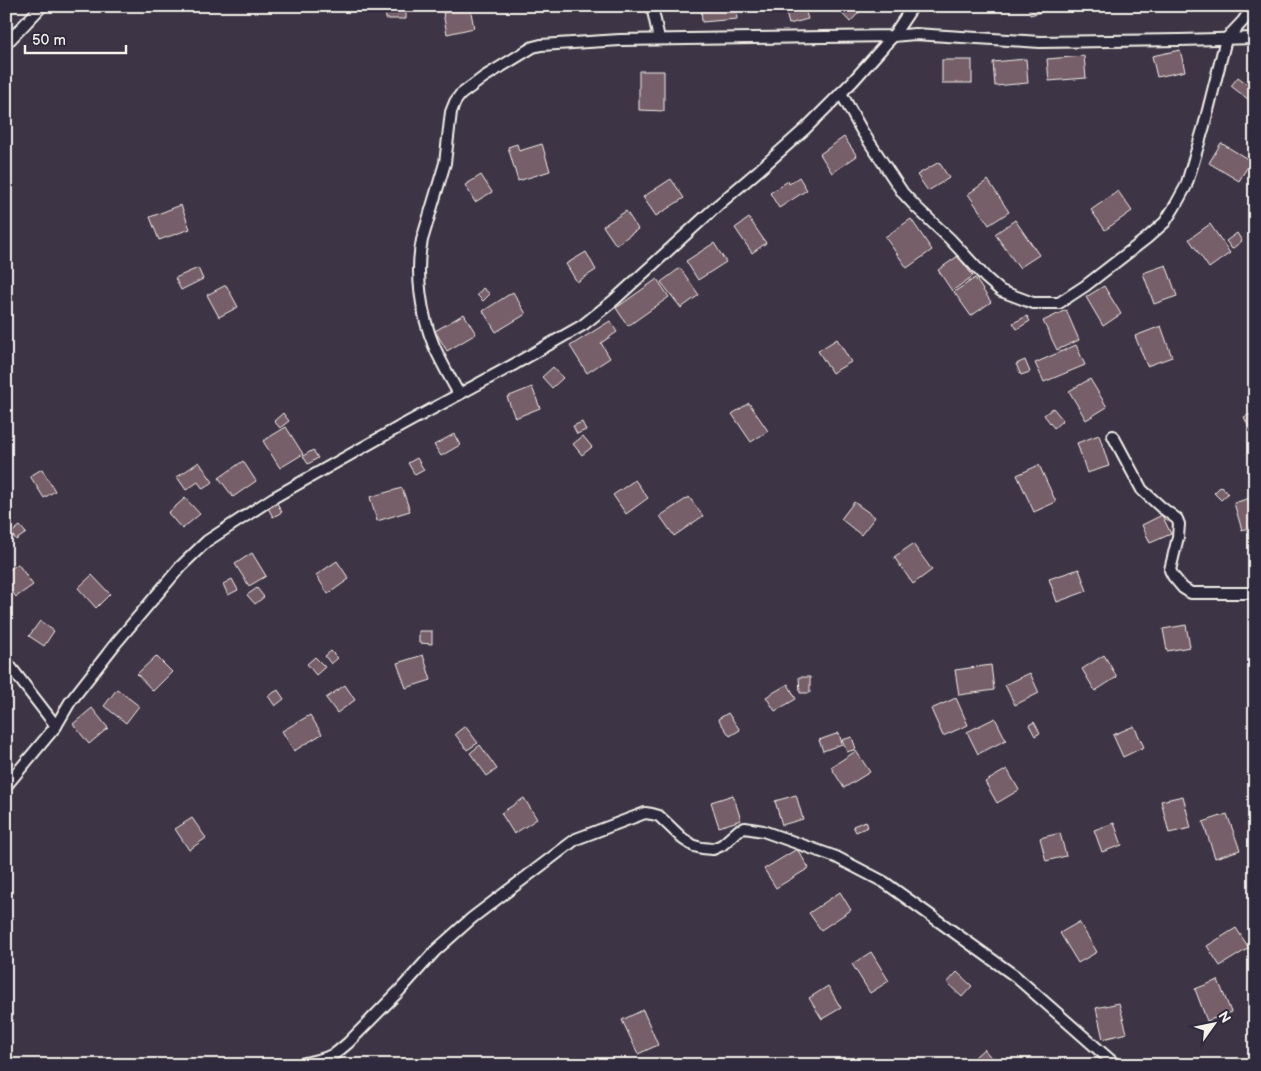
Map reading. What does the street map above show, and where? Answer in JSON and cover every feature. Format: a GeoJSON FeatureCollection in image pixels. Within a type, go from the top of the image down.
{"type":"FeatureCollection","features":[{"type":"Feature","properties":{"kind":"street"},"geometry":{"type":"LineString","coordinates":[[6,44],[42,6]]}},
{"type":"Feature","properties":{"kind":"street"},"geometry":{"type":"LineString","coordinates":[[652,6],[659,39]]}},
{"type":"Feature","properties":{"kind":"street"},"geometry":{"type":"LineString","coordinates":[[6,786],[56,726],[70,702],[116,643],[181,566],[207,541],[273,498],[513,365],[590,319],[613,301],[805,129],[893,36],[913,6]]}},
{"type":"Feature","properties":{"kind":"street"},"geometry":{"type":"LineString","coordinates":[[841,93],[862,131],[903,193],[986,278],[1001,290],[1015,297],[1033,303],[1059,303],[1085,286],[1147,238],[1165,222],[1176,206],[1186,186],[1204,126],[1226,39],[1243,21],[1249,6]]}},
{"type":"Feature","properties":{"kind":"street"},"geometry":{"type":"LineString","coordinates":[[459,394],[441,361],[430,333],[420,290],[418,265],[422,240],[445,163],[451,112],[454,102],[460,95],[484,77],[533,47],[620,40],[893,36],[916,34],[1040,42],[1255,38]]}},
{"type":"Feature","properties":{"kind":"street"},"geometry":{"type":"LineString","coordinates":[[1113,436],[1144,492],[1176,518],[1178,522],[1178,537],[1170,570],[1183,588],[1191,593],[1255,593]]}},
{"type":"Feature","properties":{"kind":"street"},"geometry":{"type":"LineString","coordinates":[[6,661],[56,726]]}},
{"type":"Feature","properties":{"kind":"street"},"geometry":{"type":"LineString","coordinates":[[298,1065],[336,1053],[400,990],[435,952],[472,918],[576,839],[645,813],[659,816],[683,839],[702,848],[712,849],[722,844],[739,830],[745,828],[763,831],[836,857],[884,882],[1015,976],[1116,1065]]}},
{"type":"Feature","properties":{"kind":"building"},"geometry":{"type":"Polygon","coordinates":[[[385,6],[406,6],[406,19],[386,19],[385,6]]]}},
{"type":"Feature","properties":{"kind":"building"},"geometry":{"type":"Polygon","coordinates":[[[662,6],[682,6],[663,10],[662,6]]]}},
{"type":"Feature","properties":{"kind":"building"},"geometry":{"type":"Polygon","coordinates":[[[701,6],[736,6],[737,19],[702,22],[701,6]]]}},
{"type":"Feature","properties":{"kind":"building"},"geometry":{"type":"Polygon","coordinates":[[[784,6],[804,6],[808,19],[789,24],[784,6]]]}},
{"type":"Feature","properties":{"kind":"building"},"geometry":{"type":"Polygon","coordinates":[[[835,6],[865,6],[850,22],[835,6]]]}},
{"type":"Feature","properties":{"kind":"building"},"geometry":{"type":"Polygon","coordinates":[[[1028,6],[1048,6],[1049,10],[1030,15],[1028,6]]]}},
{"type":"Feature","properties":{"kind":"building"},"geometry":{"type":"Polygon","coordinates":[[[470,7],[474,28],[447,34],[443,13],[470,7]]]}},
{"type":"Feature","properties":{"kind":"building"},"geometry":{"type":"Polygon","coordinates":[[[1180,50],[1185,71],[1157,77],[1152,56],[1180,50]]]}},
{"type":"Feature","properties":{"kind":"building"},"geometry":{"type":"Polygon","coordinates":[[[1084,56],[1086,78],[1049,81],[1047,59],[1084,56]]]}},
{"type":"Feature","properties":{"kind":"building"},"geometry":{"type":"Polygon","coordinates":[[[1026,59],[1028,83],[995,86],[993,62],[1026,59]]]}},
{"type":"Feature","properties":{"kind":"building"},"geometry":{"type":"Polygon","coordinates":[[[942,60],[972,60],[972,83],[942,83],[942,60]]]}},
{"type":"Feature","properties":{"kind":"building"},"geometry":{"type":"Polygon","coordinates":[[[639,71],[664,71],[664,111],[639,110],[639,71]]]}},
{"type":"Feature","properties":{"kind":"building"},"geometry":{"type":"Polygon","coordinates":[[[1238,77],[1255,90],[1249,100],[1231,86],[1238,77]]]}},
{"type":"Feature","properties":{"kind":"building"},"geometry":{"type":"Polygon","coordinates":[[[844,137],[857,156],[832,173],[820,154],[844,137]]]}},
{"type":"Feature","properties":{"kind":"building"},"geometry":{"type":"Polygon","coordinates":[[[1221,143],[1251,161],[1239,181],[1209,163],[1221,143]]]}},
{"type":"Feature","properties":{"kind":"building"},"geometry":{"type":"Polygon","coordinates":[[[517,144],[519,151],[542,144],[550,171],[518,181],[508,147],[517,144]]]}},
{"type":"Feature","properties":{"kind":"building"},"geometry":{"type":"Polygon","coordinates":[[[939,162],[949,178],[928,191],[917,175],[939,162]]]}},
{"type":"Feature","properties":{"kind":"building"},"geometry":{"type":"Polygon","coordinates":[[[481,175],[492,192],[475,202],[465,185],[481,175]]]}},
{"type":"Feature","properties":{"kind":"building"},"geometry":{"type":"Polygon","coordinates":[[[799,177],[807,190],[779,208],[770,193],[788,181],[789,184],[799,177]]]}},
{"type":"Feature","properties":{"kind":"building"},"geometry":{"type":"Polygon","coordinates":[[[671,179],[684,198],[656,216],[643,197],[671,179]]]}},
{"type":"Feature","properties":{"kind":"building"},"geometry":{"type":"Polygon","coordinates":[[[988,180],[1009,212],[989,225],[968,194],[988,180]]]}},
{"type":"Feature","properties":{"kind":"building"},"geometry":{"type":"Polygon","coordinates":[[[1118,191],[1132,211],[1105,230],[1091,210],[1118,191]]]}},
{"type":"Feature","properties":{"kind":"building"},"geometry":{"type":"Polygon","coordinates":[[[181,205],[190,229],[159,240],[150,217],[181,205]]]}},
{"type":"Feature","properties":{"kind":"building"},"geometry":{"type":"Polygon","coordinates":[[[626,211],[638,229],[616,245],[603,226],[626,211]]]}},
{"type":"Feature","properties":{"kind":"building"},"geometry":{"type":"Polygon","coordinates":[[[749,218],[766,243],[752,253],[735,228],[749,218]]]}},
{"type":"Feature","properties":{"kind":"building"},"geometry":{"type":"Polygon","coordinates":[[[911,219],[932,250],[907,268],[885,237],[911,219]]]}},
{"type":"Feature","properties":{"kind":"building"},"geometry":{"type":"Polygon","coordinates":[[[1015,220],[1039,255],[1019,268],[995,234],[1015,220]]]}},
{"type":"Feature","properties":{"kind":"building"},"geometry":{"type":"Polygon","coordinates":[[[1210,224],[1230,253],[1209,268],[1189,239],[1210,224]]]}},
{"type":"Feature","properties":{"kind":"building"},"geometry":{"type":"Polygon","coordinates":[[[1237,233],[1242,241],[1232,249],[1226,241],[1237,233]]]}},
{"type":"Feature","properties":{"kind":"building"},"geometry":{"type":"Polygon","coordinates":[[[714,243],[726,262],[698,280],[686,261],[714,243]]]}},
{"type":"Feature","properties":{"kind":"building"},"geometry":{"type":"Polygon","coordinates":[[[586,252],[596,270],[577,282],[566,264],[586,252]]]}},
{"type":"Feature","properties":{"kind":"building"},"geometry":{"type":"Polygon","coordinates":[[[958,256],[973,276],[952,291],[938,270],[958,256]]]}},
{"type":"Feature","properties":{"kind":"building"},"geometry":{"type":"Polygon","coordinates":[[[1166,265],[1177,296],[1154,304],[1143,273],[1166,265]]]}},
{"type":"Feature","properties":{"kind":"building"},"geometry":{"type":"Polygon","coordinates":[[[198,268],[203,279],[181,290],[175,278],[198,268]]]}},
{"type":"Feature","properties":{"kind":"building"},"geometry":{"type":"Polygon","coordinates":[[[680,268],[699,295],[681,308],[661,282],[680,268]]]}},
{"type":"Feature","properties":{"kind":"building"},"geometry":{"type":"Polygon","coordinates":[[[975,278],[991,302],[971,316],[954,292],[975,278]]]}},
{"type":"Feature","properties":{"kind":"building"},"geometry":{"type":"Polygon","coordinates":[[[657,279],[669,297],[628,326],[616,308],[657,279]]]}},
{"type":"Feature","properties":{"kind":"building"},"geometry":{"type":"Polygon","coordinates":[[[226,285],[238,307],[219,317],[207,295],[226,285]]]}},
{"type":"Feature","properties":{"kind":"building"},"geometry":{"type":"Polygon","coordinates":[[[1104,286],[1121,314],[1103,326],[1086,297],[1104,286]]]}},
{"type":"Feature","properties":{"kind":"building"},"geometry":{"type":"Polygon","coordinates":[[[483,288],[490,294],[483,301],[477,295],[483,288]]]}},
{"type":"Feature","properties":{"kind":"building"},"geometry":{"type":"Polygon","coordinates":[[[513,292],[526,314],[496,332],[483,311],[513,292]]]}},
{"type":"Feature","properties":{"kind":"building"},"geometry":{"type":"Polygon","coordinates":[[[1066,310],[1079,340],[1057,350],[1043,321],[1066,310]]]}},
{"type":"Feature","properties":{"kind":"building"},"geometry":{"type":"Polygon","coordinates":[[[464,314],[476,334],[447,351],[435,331],[464,314]]]}},
{"type":"Feature","properties":{"kind":"building"},"geometry":{"type":"Polygon","coordinates":[[[1027,316],[1030,321],[1017,329],[1013,323],[1027,316]]]}},
{"type":"Feature","properties":{"kind":"building"},"geometry":{"type":"Polygon","coordinates":[[[610,321],[617,332],[601,343],[610,358],[587,373],[570,346],[610,321]]]}},
{"type":"Feature","properties":{"kind":"building"},"geometry":{"type":"Polygon","coordinates":[[[1161,326],[1172,357],[1147,366],[1135,336],[1161,326]]]}},
{"type":"Feature","properties":{"kind":"building"},"geometry":{"type":"Polygon","coordinates":[[[837,339],[851,362],[832,373],[818,351],[837,339]]]}},
{"type":"Feature","properties":{"kind":"building"},"geometry":{"type":"Polygon","coordinates":[[[1076,345],[1085,365],[1044,382],[1035,363],[1076,345]]]}},
{"type":"Feature","properties":{"kind":"building"},"geometry":{"type":"Polygon","coordinates":[[[1025,360],[1030,372],[1021,375],[1016,364],[1025,360]]]}},
{"type":"Feature","properties":{"kind":"building"},"geometry":{"type":"Polygon","coordinates":[[[553,367],[563,378],[552,388],[542,377],[553,367]]]}},
{"type":"Feature","properties":{"kind":"building"},"geometry":{"type":"Polygon","coordinates":[[[1090,379],[1107,407],[1086,420],[1069,391],[1090,379]]]}},
{"type":"Feature","properties":{"kind":"building"},"geometry":{"type":"Polygon","coordinates":[[[532,387],[540,408],[515,418],[507,397],[532,387]]]}},
{"type":"Feature","properties":{"kind":"building"},"geometry":{"type":"Polygon","coordinates":[[[749,403],[768,431],[751,442],[732,414],[749,403]]]}},
{"type":"Feature","properties":{"kind":"building"},"geometry":{"type":"Polygon","coordinates":[[[1053,408],[1063,420],[1054,428],[1044,415],[1053,408]]]}},
{"type":"Feature","properties":{"kind":"building"},"geometry":{"type":"Polygon","coordinates":[[[1255,412],[1255,439],[1244,417],[1255,412]]]}},
{"type":"Feature","properties":{"kind":"building"},"geometry":{"type":"Polygon","coordinates":[[[283,413],[289,421],[280,428],[274,421],[283,413]]]}},
{"type":"Feature","properties":{"kind":"building"},"geometry":{"type":"Polygon","coordinates":[[[582,422],[586,430],[577,434],[573,426],[582,422]]]}},
{"type":"Feature","properties":{"kind":"building"},"geometry":{"type":"Polygon","coordinates":[[[286,427],[303,454],[280,468],[263,441],[286,427]]]}},
{"type":"Feature","properties":{"kind":"building"},"geometry":{"type":"Polygon","coordinates":[[[454,434],[460,445],[441,456],[434,445],[454,434]]]}},
{"type":"Feature","properties":{"kind":"building"},"geometry":{"type":"Polygon","coordinates":[[[1099,435],[1109,466],[1087,473],[1077,443],[1099,435]]]}},
{"type":"Feature","properties":{"kind":"building"},"geometry":{"type":"Polygon","coordinates":[[[583,436],[592,447],[582,455],[573,444],[583,436]]]}},
{"type":"Feature","properties":{"kind":"building"},"geometry":{"type":"Polygon","coordinates":[[[313,450],[318,458],[308,464],[303,456],[313,450]]]}},
{"type":"Feature","properties":{"kind":"building"},"geometry":{"type":"Polygon","coordinates":[[[417,458],[424,470],[415,475],[408,463],[417,458]]]}},
{"type":"Feature","properties":{"kind":"building"},"geometry":{"type":"Polygon","coordinates":[[[243,461],[256,481],[233,497],[219,478],[243,461]]]}},
{"type":"Feature","properties":{"kind":"building"},"geometry":{"type":"Polygon","coordinates":[[[199,462],[213,482],[203,489],[198,482],[186,490],[177,477],[199,462]]]}},
{"type":"Feature","properties":{"kind":"building"},"geometry":{"type":"Polygon","coordinates":[[[1039,465],[1056,502],[1034,512],[1017,475],[1039,465]]]}},
{"type":"Feature","properties":{"kind":"building"},"geometry":{"type":"Polygon","coordinates":[[[42,469],[55,491],[44,498],[30,476],[42,469]]]}},
{"type":"Feature","properties":{"kind":"building"},"geometry":{"type":"Polygon","coordinates":[[[635,480],[648,498],[626,514],[613,495],[635,480]]]}},
{"type":"Feature","properties":{"kind":"building"},"geometry":{"type":"Polygon","coordinates":[[[1221,486],[1228,494],[1221,500],[1214,493],[1221,486]]]}},
{"type":"Feature","properties":{"kind":"building"},"geometry":{"type":"Polygon","coordinates":[[[402,488],[410,511],[377,521],[370,497],[402,488]]]}},
{"type":"Feature","properties":{"kind":"building"},"geometry":{"type":"Polygon","coordinates":[[[689,497],[703,516],[674,536],[660,516],[689,497]]]}},
{"type":"Feature","properties":{"kind":"building"},"geometry":{"type":"Polygon","coordinates":[[[1253,497],[1255,502],[1255,526],[1242,530],[1234,503],[1253,497]]]}},
{"type":"Feature","properties":{"kind":"building"},"geometry":{"type":"Polygon","coordinates":[[[185,498],[200,514],[182,529],[168,513],[185,498]]]}},
{"type":"Feature","properties":{"kind":"building"},"geometry":{"type":"Polygon","coordinates":[[[854,502],[875,517],[861,535],[841,519],[854,502]]]}},
{"type":"Feature","properties":{"kind":"building"},"geometry":{"type":"Polygon","coordinates":[[[277,503],[282,512],[273,517],[268,508],[277,503]]]}},
{"type":"Feature","properties":{"kind":"building"},"geometry":{"type":"Polygon","coordinates":[[[1162,515],[1171,534],[1150,543],[1142,525],[1162,515]]]}},
{"type":"Feature","properties":{"kind":"building"},"geometry":{"type":"Polygon","coordinates":[[[20,526],[26,533],[16,540],[11,533],[20,526]]]}},
{"type":"Feature","properties":{"kind":"building"},"geometry":{"type":"Polygon","coordinates":[[[913,544],[932,570],[913,584],[894,557],[913,544]]]}},
{"type":"Feature","properties":{"kind":"building"},"geometry":{"type":"Polygon","coordinates":[[[252,553],[266,576],[249,586],[235,564],[252,553]]]}},
{"type":"Feature","properties":{"kind":"building"},"geometry":{"type":"Polygon","coordinates":[[[337,561],[349,579],[328,594],[316,575],[337,561]]]}},
{"type":"Feature","properties":{"kind":"building"},"geometry":{"type":"Polygon","coordinates":[[[18,564],[33,585],[16,597],[6,583],[6,572],[18,564]]]}},
{"type":"Feature","properties":{"kind":"building"},"geometry":{"type":"Polygon","coordinates":[[[1079,569],[1087,591],[1057,602],[1049,579],[1079,569]]]}},
{"type":"Feature","properties":{"kind":"building"},"geometry":{"type":"Polygon","coordinates":[[[92,575],[110,594],[96,608],[78,588],[92,575]]]}},
{"type":"Feature","properties":{"kind":"building"},"geometry":{"type":"Polygon","coordinates":[[[232,579],[238,590],[228,595],[223,584],[232,579]]]}},
{"type":"Feature","properties":{"kind":"building"},"geometry":{"type":"Polygon","coordinates":[[[257,588],[264,597],[255,604],[247,595],[257,588]]]}},
{"type":"Feature","properties":{"kind":"building"},"geometry":{"type":"Polygon","coordinates":[[[40,621],[54,631],[44,646],[29,636],[40,621]]]}},
{"type":"Feature","properties":{"kind":"building"},"geometry":{"type":"Polygon","coordinates":[[[1186,625],[1190,647],[1167,651],[1163,629],[1186,625]]]}},
{"type":"Feature","properties":{"kind":"building"},"geometry":{"type":"Polygon","coordinates":[[[419,631],[432,631],[432,644],[419,643],[419,631]]]}},
{"type":"Feature","properties":{"kind":"building"},"geometry":{"type":"Polygon","coordinates":[[[331,651],[338,658],[331,664],[325,656],[331,651]]]}},
{"type":"Feature","properties":{"kind":"building"},"geometry":{"type":"Polygon","coordinates":[[[423,655],[431,680],[406,688],[397,663],[423,655]]]}},
{"type":"Feature","properties":{"kind":"building"},"geometry":{"type":"Polygon","coordinates":[[[1104,655],[1117,677],[1095,691],[1082,669],[1104,655]]]}},
{"type":"Feature","properties":{"kind":"building"},"geometry":{"type":"Polygon","coordinates":[[[156,656],[172,672],[153,691],[137,674],[156,656]]]}},
{"type":"Feature","properties":{"kind":"building"},"geometry":{"type":"Polygon","coordinates":[[[315,657],[325,667],[316,675],[307,664],[315,657]]]}},
{"type":"Feature","properties":{"kind":"building"},"geometry":{"type":"Polygon","coordinates":[[[991,665],[994,690],[959,695],[955,670],[991,665]]]}},
{"type":"Feature","properties":{"kind":"building"},"geometry":{"type":"Polygon","coordinates":[[[1030,673],[1039,693],[1015,705],[1005,685],[1030,673]]]}},
{"type":"Feature","properties":{"kind":"building"},"geometry":{"type":"Polygon","coordinates":[[[799,677],[810,677],[810,693],[800,693],[799,677]]]}},
{"type":"Feature","properties":{"kind":"building"},"geometry":{"type":"Polygon","coordinates":[[[788,684],[796,699],[775,711],[766,697],[788,684]]]}},
{"type":"Feature","properties":{"kind":"building"},"geometry":{"type":"Polygon","coordinates":[[[345,685],[355,700],[337,713],[326,698],[345,685]]]}},
{"type":"Feature","properties":{"kind":"building"},"geometry":{"type":"Polygon","coordinates":[[[117,689],[139,706],[126,723],[104,706],[117,689]]]}},
{"type":"Feature","properties":{"kind":"building"},"geometry":{"type":"Polygon","coordinates":[[[278,690],[284,699],[275,706],[268,696],[278,690]]]}},
{"type":"Feature","properties":{"kind":"building"},"geometry":{"type":"Polygon","coordinates":[[[956,698],[968,725],[943,736],[931,709],[956,698]]]}},
{"type":"Feature","properties":{"kind":"building"},"geometry":{"type":"Polygon","coordinates":[[[92,708],[108,728],[89,744],[73,724],[92,708]]]}},
{"type":"Feature","properties":{"kind":"building"},"geometry":{"type":"Polygon","coordinates":[[[728,713],[740,730],[730,736],[718,719],[728,713]]]}},
{"type":"Feature","properties":{"kind":"building"},"geometry":{"type":"Polygon","coordinates":[[[310,715],[322,734],[294,751],[282,731],[310,715]]]}},
{"type":"Feature","properties":{"kind":"building"},"geometry":{"type":"Polygon","coordinates":[[[995,718],[1006,740],[978,754],[967,732],[995,718]]]}},
{"type":"Feature","properties":{"kind":"building"},"geometry":{"type":"Polygon","coordinates":[[[1034,722],[1040,733],[1035,736],[1029,725],[1034,722]]]}},
{"type":"Feature","properties":{"kind":"building"},"geometry":{"type":"Polygon","coordinates":[[[465,726],[478,743],[467,750],[455,734],[465,726]]]}},
{"type":"Feature","properties":{"kind":"building"},"geometry":{"type":"Polygon","coordinates":[[[1134,726],[1144,747],[1123,757],[1113,735],[1134,726]]]}},
{"type":"Feature","properties":{"kind":"building"},"geometry":{"type":"Polygon","coordinates":[[[839,733],[842,744],[823,751],[819,740],[839,733]]]}},
{"type":"Feature","properties":{"kind":"building"},"geometry":{"type":"Polygon","coordinates":[[[852,737],[856,749],[847,752],[842,740],[852,737]]]}},
{"type":"Feature","properties":{"kind":"building"},"geometry":{"type":"Polygon","coordinates":[[[480,745],[497,769],[487,776],[470,753],[480,745]]]}},
{"type":"Feature","properties":{"kind":"building"},"geometry":{"type":"Polygon","coordinates":[[[856,751],[870,772],[844,788],[831,767],[856,751]]]}},
{"type":"Feature","properties":{"kind":"building"},"geometry":{"type":"Polygon","coordinates":[[[1007,769],[1019,790],[997,803],[985,782],[1007,769]]]}},
{"type":"Feature","properties":{"kind":"building"},"geometry":{"type":"Polygon","coordinates":[[[733,795],[741,820],[719,827],[711,802],[733,795]]]}},
{"type":"Feature","properties":{"kind":"building"},"geometry":{"type":"Polygon","coordinates":[[[796,795],[803,819],[782,825],[775,801],[796,795]]]}},
{"type":"Feature","properties":{"kind":"building"},"geometry":{"type":"Polygon","coordinates":[[[1183,796],[1191,828],[1169,833],[1161,801],[1183,796]]]}},
{"type":"Feature","properties":{"kind":"building"},"geometry":{"type":"Polygon","coordinates":[[[524,798],[537,819],[514,834],[501,813],[524,798]]]}},
{"type":"Feature","properties":{"kind":"building"},"geometry":{"type":"Polygon","coordinates":[[[1227,814],[1240,850],[1215,858],[1203,822],[1227,814]]]}},
{"type":"Feature","properties":{"kind":"building"},"geometry":{"type":"Polygon","coordinates":[[[192,818],[206,838],[189,850],[175,829],[192,818]]]}},
{"type":"Feature","properties":{"kind":"building"},"geometry":{"type":"Polygon","coordinates":[[[866,821],[868,827],[856,832],[853,826],[866,821]]]}},
{"type":"Feature","properties":{"kind":"building"},"geometry":{"type":"Polygon","coordinates":[[[1114,823],[1122,845],[1102,852],[1094,830],[1114,823]]]}},
{"type":"Feature","properties":{"kind":"building"},"geometry":{"type":"Polygon","coordinates":[[[1060,833],[1066,856],[1046,861],[1040,838],[1060,833]]]}},
{"type":"Feature","properties":{"kind":"building"},"geometry":{"type":"Polygon","coordinates":[[[797,849],[809,868],[776,888],[764,869],[797,849]]]}},
{"type":"Feature","properties":{"kind":"building"},"geometry":{"type":"Polygon","coordinates":[[[840,892],[851,910],[821,930],[809,913],[840,892]]]}},
{"type":"Feature","properties":{"kind":"building"},"geometry":{"type":"Polygon","coordinates":[[[1079,922],[1097,952],[1078,963],[1060,933],[1079,922]]]}},
{"type":"Feature","properties":{"kind":"building"},"geometry":{"type":"Polygon","coordinates":[[[1236,928],[1249,948],[1220,966],[1207,946],[1236,928]]]}},
{"type":"Feature","properties":{"kind":"building"},"geometry":{"type":"Polygon","coordinates":[[[871,952],[889,981],[870,993],[852,964],[871,952]]]}},
{"type":"Feature","properties":{"kind":"building"},"geometry":{"type":"Polygon","coordinates":[[[957,972],[972,986],[962,997],[947,983],[957,972]]]}},
{"type":"Feature","properties":{"kind":"building"},"geometry":{"type":"Polygon","coordinates":[[[1218,980],[1231,1012],[1207,1021],[1195,989],[1218,980]]]}},
{"type":"Feature","properties":{"kind":"building"},"geometry":{"type":"Polygon","coordinates":[[[828,986],[841,1008],[822,1019],[809,998],[828,986]]]}},
{"type":"Feature","properties":{"kind":"building"},"geometry":{"type":"Polygon","coordinates":[[[1119,1003],[1127,1033],[1103,1039],[1096,1008],[1119,1003]]]}},
{"type":"Feature","properties":{"kind":"building"},"geometry":{"type":"Polygon","coordinates":[[[643,1010],[658,1045],[638,1054],[622,1020],[643,1010]]]}},
{"type":"Feature","properties":{"kind":"building"},"geometry":{"type":"Polygon","coordinates":[[[984,1049],[997,1065],[971,1065],[969,1062],[984,1049]]]}},
{"type":"Feature","properties":{"kind":"building"},"geometry":{"type":"Polygon","coordinates":[[[836,1060],[838,1065],[816,1065],[816,1064],[836,1060]]]}}]}
